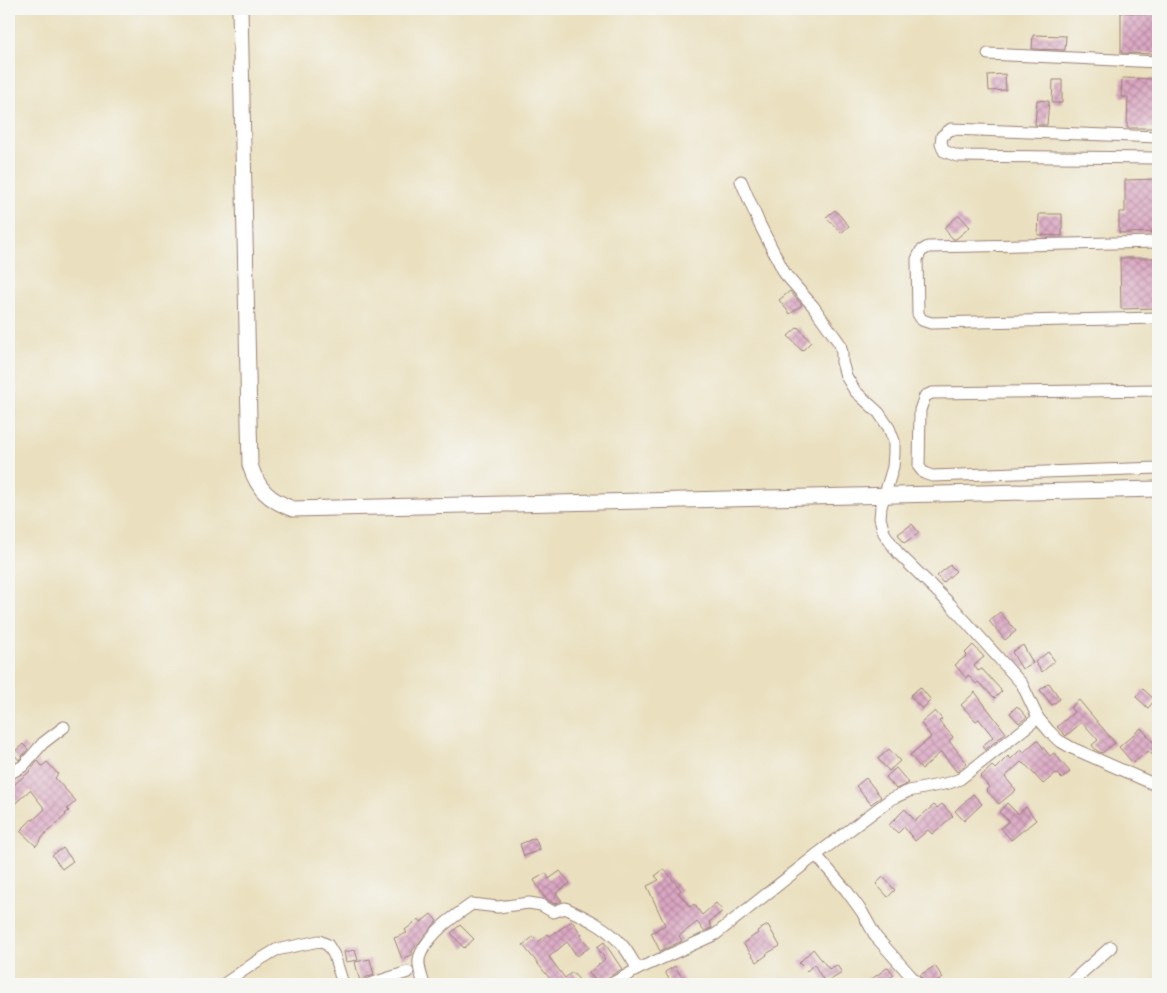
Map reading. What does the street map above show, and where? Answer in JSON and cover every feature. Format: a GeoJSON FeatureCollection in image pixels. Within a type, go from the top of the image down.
{"type":"FeatureCollection","features":[{"type":"Feature","properties":{"kind":"street"},"geometry":{"type":"LineString","coordinates":[[240,9],[250,465],[260,487],[279,504],[293,510],[1158,489]]}},
{"type":"Feature","properties":{"kind":"street"},"geometry":{"type":"LineString","coordinates":[[988,54],[1158,62]]}},
{"type":"Feature","properties":{"kind":"street"},"geometry":{"type":"LineString","coordinates":[[1158,137],[952,129],[942,136],[941,143],[944,151],[957,156],[1158,158]]}},
{"type":"Feature","properties":{"kind":"street"},"geometry":{"type":"LineString","coordinates":[[741,181],[758,223],[785,274],[814,306],[840,344],[846,376],[855,391],[879,413],[889,428],[894,441],[894,467],[884,496],[880,518],[884,533],[898,553],[951,605],[1022,684],[1038,718],[1048,731],[1058,740],[1158,786]]}},
{"type":"Feature","properties":{"kind":"street"},"geometry":{"type":"LineString","coordinates":[[1158,242],[928,247],[921,251],[917,259],[918,314],[922,320],[931,323],[1158,318]]}},
{"type":"Feature","properties":{"kind":"street"},"geometry":{"type":"LineString","coordinates":[[1158,390],[932,394],[925,396],[920,410],[920,467],[924,474],[932,476],[1158,468]]}},
{"type":"Feature","properties":{"kind":"street"},"geometry":{"type":"LineString","coordinates":[[612,984],[638,969],[716,934],[891,799],[908,791],[960,779],[1038,718]]}},
{"type":"Feature","properties":{"kind":"street"},"geometry":{"type":"LineString","coordinates":[[9,774],[23,766],[43,743],[64,728]]}},
{"type":"Feature","properties":{"kind":"street"},"geometry":{"type":"LineString","coordinates":[[816,855],[846,890],[862,912],[876,937],[918,984]]}},
{"type":"Feature","properties":{"kind":"street"},"geometry":{"type":"LineString","coordinates":[[424,984],[419,966],[420,954],[445,924],[472,904],[498,907],[529,903],[541,905],[553,912],[565,908],[595,922],[609,933],[623,946],[638,969]]}},
{"type":"Feature","properties":{"kind":"street"},"geometry":{"type":"LineString","coordinates":[[224,984],[276,950],[319,940],[328,944],[334,955],[343,984]]}},
{"type":"Feature","properties":{"kind":"street"},"geometry":{"type":"LineString","coordinates":[[1070,984],[1111,947]]}},
{"type":"Feature","properties":{"kind":"street"},"geometry":{"type":"LineString","coordinates":[[370,984],[377,984],[408,972]]}},
{"type":"Feature","properties":{"kind":"building"},"geometry":{"type":"Polygon","coordinates":[[[1121,12],[1158,15],[1158,54],[1121,53],[1121,12]]]}},
{"type":"Feature","properties":{"kind":"building"},"geometry":{"type":"Polygon","coordinates":[[[1033,35],[1066,36],[1065,50],[1032,49],[1033,35]]]}},
{"type":"Feature","properties":{"kind":"building"},"geometry":{"type":"Polygon","coordinates":[[[1005,74],[1006,90],[989,91],[988,75],[1005,74]]]}},
{"type":"Feature","properties":{"kind":"building"},"geometry":{"type":"Polygon","coordinates":[[[1122,78],[1158,79],[1158,128],[1127,128],[1128,97],[1121,97],[1122,78]]]}},
{"type":"Feature","properties":{"kind":"building"},"geometry":{"type":"Polygon","coordinates":[[[1053,80],[1062,80],[1062,103],[1052,103],[1053,80]]]}},
{"type":"Feature","properties":{"kind":"building"},"geometry":{"type":"Polygon","coordinates":[[[1037,100],[1049,101],[1047,125],[1035,125],[1037,100]]]}},
{"type":"Feature","properties":{"kind":"building"},"geometry":{"type":"Polygon","coordinates":[[[1158,179],[1158,232],[1119,233],[1119,212],[1125,212],[1125,180],[1158,179]]]}},
{"type":"Feature","properties":{"kind":"building"},"geometry":{"type":"Polygon","coordinates":[[[835,210],[849,226],[841,233],[826,217],[835,210]]]}},
{"type":"Feature","properties":{"kind":"building"},"geometry":{"type":"Polygon","coordinates":[[[1039,214],[1062,214],[1062,236],[1038,235],[1039,214]]]}},
{"type":"Feature","properties":{"kind":"building"},"geometry":{"type":"Polygon","coordinates":[[[959,215],[970,227],[956,239],[953,239],[944,228],[959,215]]]}},
{"type":"Feature","properties":{"kind":"building"},"geometry":{"type":"Polygon","coordinates":[[[1120,258],[1158,258],[1158,308],[1121,309],[1120,258]]]}},
{"type":"Feature","properties":{"kind":"building"},"geometry":{"type":"Polygon","coordinates":[[[790,291],[802,305],[790,314],[779,300],[790,291]]]}},
{"type":"Feature","properties":{"kind":"building"},"geometry":{"type":"Polygon","coordinates":[[[798,327],[811,342],[802,351],[788,336],[798,327]]]}},
{"type":"Feature","properties":{"kind":"building"},"geometry":{"type":"Polygon","coordinates":[[[912,524],[919,533],[904,543],[898,534],[912,524]]]}},
{"type":"Feature","properties":{"kind":"building"},"geometry":{"type":"Polygon","coordinates":[[[950,565],[956,571],[943,583],[937,576],[950,565]]]}},
{"type":"Feature","properties":{"kind":"building"},"geometry":{"type":"Polygon","coordinates":[[[1000,612],[1016,631],[1005,640],[989,621],[1000,612]]]}},
{"type":"Feature","properties":{"kind":"building"},"geometry":{"type":"Polygon","coordinates":[[[973,645],[984,657],[974,665],[978,671],[982,669],[1002,691],[995,698],[978,682],[976,684],[968,675],[966,678],[955,665],[967,655],[965,653],[973,645]]]}},
{"type":"Feature","properties":{"kind":"building"},"geometry":{"type":"Polygon","coordinates":[[[1023,645],[1033,663],[1022,669],[1012,652],[1023,645]]]}},
{"type":"Feature","properties":{"kind":"building"},"geometry":{"type":"Polygon","coordinates":[[[1048,652],[1055,661],[1042,672],[1035,662],[1048,652]]]}},
{"type":"Feature","properties":{"kind":"building"},"geometry":{"type":"Polygon","coordinates":[[[1049,683],[1060,699],[1052,705],[1040,690],[1049,683]]]}},
{"type":"Feature","properties":{"kind":"building"},"geometry":{"type":"Polygon","coordinates":[[[920,687],[931,700],[922,709],[910,696],[920,687]]]}},
{"type":"Feature","properties":{"kind":"building"},"geometry":{"type":"Polygon","coordinates":[[[1143,689],[1155,700],[1148,708],[1136,697],[1143,689]]]}},
{"type":"Feature","properties":{"kind":"building"},"geometry":{"type":"Polygon","coordinates":[[[975,692],[1006,733],[985,750],[982,746],[993,737],[979,719],[976,721],[961,705],[975,692]]]}},
{"type":"Feature","properties":{"kind":"building"},"geometry":{"type":"Polygon","coordinates":[[[1079,700],[1115,743],[1102,753],[1097,751],[1092,745],[1098,740],[1082,722],[1066,736],[1057,727],[1074,712],[1070,708],[1079,700]]]}},
{"type":"Feature","properties":{"kind":"building"},"geometry":{"type":"Polygon","coordinates":[[[1017,706],[1027,717],[1019,723],[1010,713],[1017,706]]]}},
{"type":"Feature","properties":{"kind":"building"},"geometry":{"type":"Polygon","coordinates":[[[935,711],[942,719],[939,721],[953,737],[949,741],[967,763],[957,772],[941,752],[922,769],[910,755],[931,737],[921,723],[935,711]]]}},
{"type":"Feature","properties":{"kind":"building"},"geometry":{"type":"Polygon","coordinates":[[[1141,728],[1158,748],[1158,760],[1148,751],[1133,763],[1119,747],[1141,728]]]}},
{"type":"Feature","properties":{"kind":"building"},"geometry":{"type":"Polygon","coordinates":[[[1037,740],[1050,756],[1054,753],[1070,772],[1062,779],[1056,773],[1043,784],[1021,762],[1005,777],[1016,790],[999,804],[986,790],[989,787],[980,777],[992,766],[995,769],[1008,756],[1011,759],[1021,749],[1024,752],[1037,740]]]}},
{"type":"Feature","properties":{"kind":"building"},"geometry":{"type":"Polygon","coordinates":[[[23,744],[28,749],[19,760],[13,753],[23,744]]]}},
{"type":"Feature","properties":{"kind":"building"},"geometry":{"type":"Polygon","coordinates":[[[889,749],[900,761],[889,771],[878,759],[889,749]]]}},
{"type":"Feature","properties":{"kind":"building"},"geometry":{"type":"Polygon","coordinates":[[[38,761],[42,766],[47,762],[58,774],[55,778],[76,801],[67,809],[69,811],[66,815],[46,833],[36,846],[20,831],[45,809],[30,790],[9,809],[9,789],[29,772],[38,761]]]}},
{"type":"Feature","properties":{"kind":"building"},"geometry":{"type":"Polygon","coordinates":[[[896,768],[909,783],[896,789],[886,777],[896,768]]]}},
{"type":"Feature","properties":{"kind":"building"},"geometry":{"type":"Polygon","coordinates":[[[866,778],[881,797],[871,804],[856,786],[866,778]]]}},
{"type":"Feature","properties":{"kind":"building"},"geometry":{"type":"Polygon","coordinates":[[[973,794],[982,804],[964,821],[955,811],[973,794]]]}},
{"type":"Feature","properties":{"kind":"building"},"geometry":{"type":"Polygon","coordinates":[[[1007,803],[1018,814],[1026,807],[1036,820],[1011,840],[1001,828],[1009,821],[999,812],[1007,803]]]}},
{"type":"Feature","properties":{"kind":"building"},"geometry":{"type":"Polygon","coordinates":[[[942,804],[953,816],[932,834],[928,830],[915,841],[904,827],[898,833],[889,825],[905,809],[915,821],[934,805],[937,808],[942,804]]]}},
{"type":"Feature","properties":{"kind":"building"},"geometry":{"type":"Polygon","coordinates":[[[535,838],[540,850],[524,856],[520,844],[535,838]]]}},
{"type":"Feature","properties":{"kind":"building"},"geometry":{"type":"Polygon","coordinates":[[[63,848],[73,861],[62,869],[52,855],[63,848]]]}},
{"type":"Feature","properties":{"kind":"building"},"geometry":{"type":"Polygon","coordinates":[[[664,869],[681,890],[678,892],[690,907],[694,904],[702,915],[716,903],[723,911],[709,922],[712,928],[704,931],[697,922],[679,936],[682,941],[660,951],[651,933],[665,925],[647,886],[659,880],[655,876],[664,869]]]}},
{"type":"Feature","properties":{"kind":"building"},"geometry":{"type":"Polygon","coordinates":[[[560,871],[570,883],[556,893],[562,901],[554,904],[545,898],[534,880],[546,873],[549,879],[560,871]]]}},
{"type":"Feature","properties":{"kind":"building"},"geometry":{"type":"Polygon","coordinates":[[[883,877],[895,890],[888,897],[876,884],[883,877]]]}},
{"type":"Feature","properties":{"kind":"building"},"geometry":{"type":"Polygon","coordinates":[[[431,914],[437,921],[412,951],[412,955],[402,959],[394,938],[407,933],[405,930],[419,919],[421,922],[431,914]]]}},
{"type":"Feature","properties":{"kind":"building"},"geometry":{"type":"Polygon","coordinates":[[[572,921],[582,935],[580,936],[590,947],[577,956],[567,942],[549,957],[565,978],[572,972],[583,984],[554,984],[523,945],[533,937],[538,942],[548,934],[550,936],[572,921]]]}},
{"type":"Feature","properties":{"kind":"building"},"geometry":{"type":"Polygon","coordinates":[[[460,925],[474,939],[464,948],[451,933],[460,925]]]}},
{"type":"Feature","properties":{"kind":"building"},"geometry":{"type":"Polygon","coordinates":[[[768,925],[780,946],[757,962],[743,943],[758,933],[757,931],[768,925]]]}},
{"type":"Feature","properties":{"kind":"building"},"geometry":{"type":"Polygon","coordinates":[[[604,942],[622,969],[607,978],[604,984],[599,984],[589,973],[605,959],[597,947],[604,942]]]}},
{"type":"Feature","properties":{"kind":"building"},"geometry":{"type":"Polygon","coordinates":[[[813,949],[829,969],[837,965],[842,973],[825,983],[814,964],[807,971],[799,963],[813,949]]]}},
{"type":"Feature","properties":{"kind":"building"},"geometry":{"type":"Polygon","coordinates":[[[355,950],[358,960],[346,962],[344,952],[355,950]]]}},
{"type":"Feature","properties":{"kind":"building"},"geometry":{"type":"Polygon","coordinates":[[[370,959],[374,975],[360,982],[355,962],[370,959]]]}},
{"type":"Feature","properties":{"kind":"building"},"geometry":{"type":"Polygon","coordinates":[[[675,966],[686,984],[672,984],[665,972],[675,966]]]}},
{"type":"Feature","properties":{"kind":"building"},"geometry":{"type":"Polygon","coordinates":[[[935,966],[943,978],[933,984],[925,984],[920,975],[935,966]]]}},
{"type":"Feature","properties":{"kind":"building"},"geometry":{"type":"Polygon","coordinates":[[[888,967],[894,975],[882,984],[865,984],[888,967]]]}}]}
